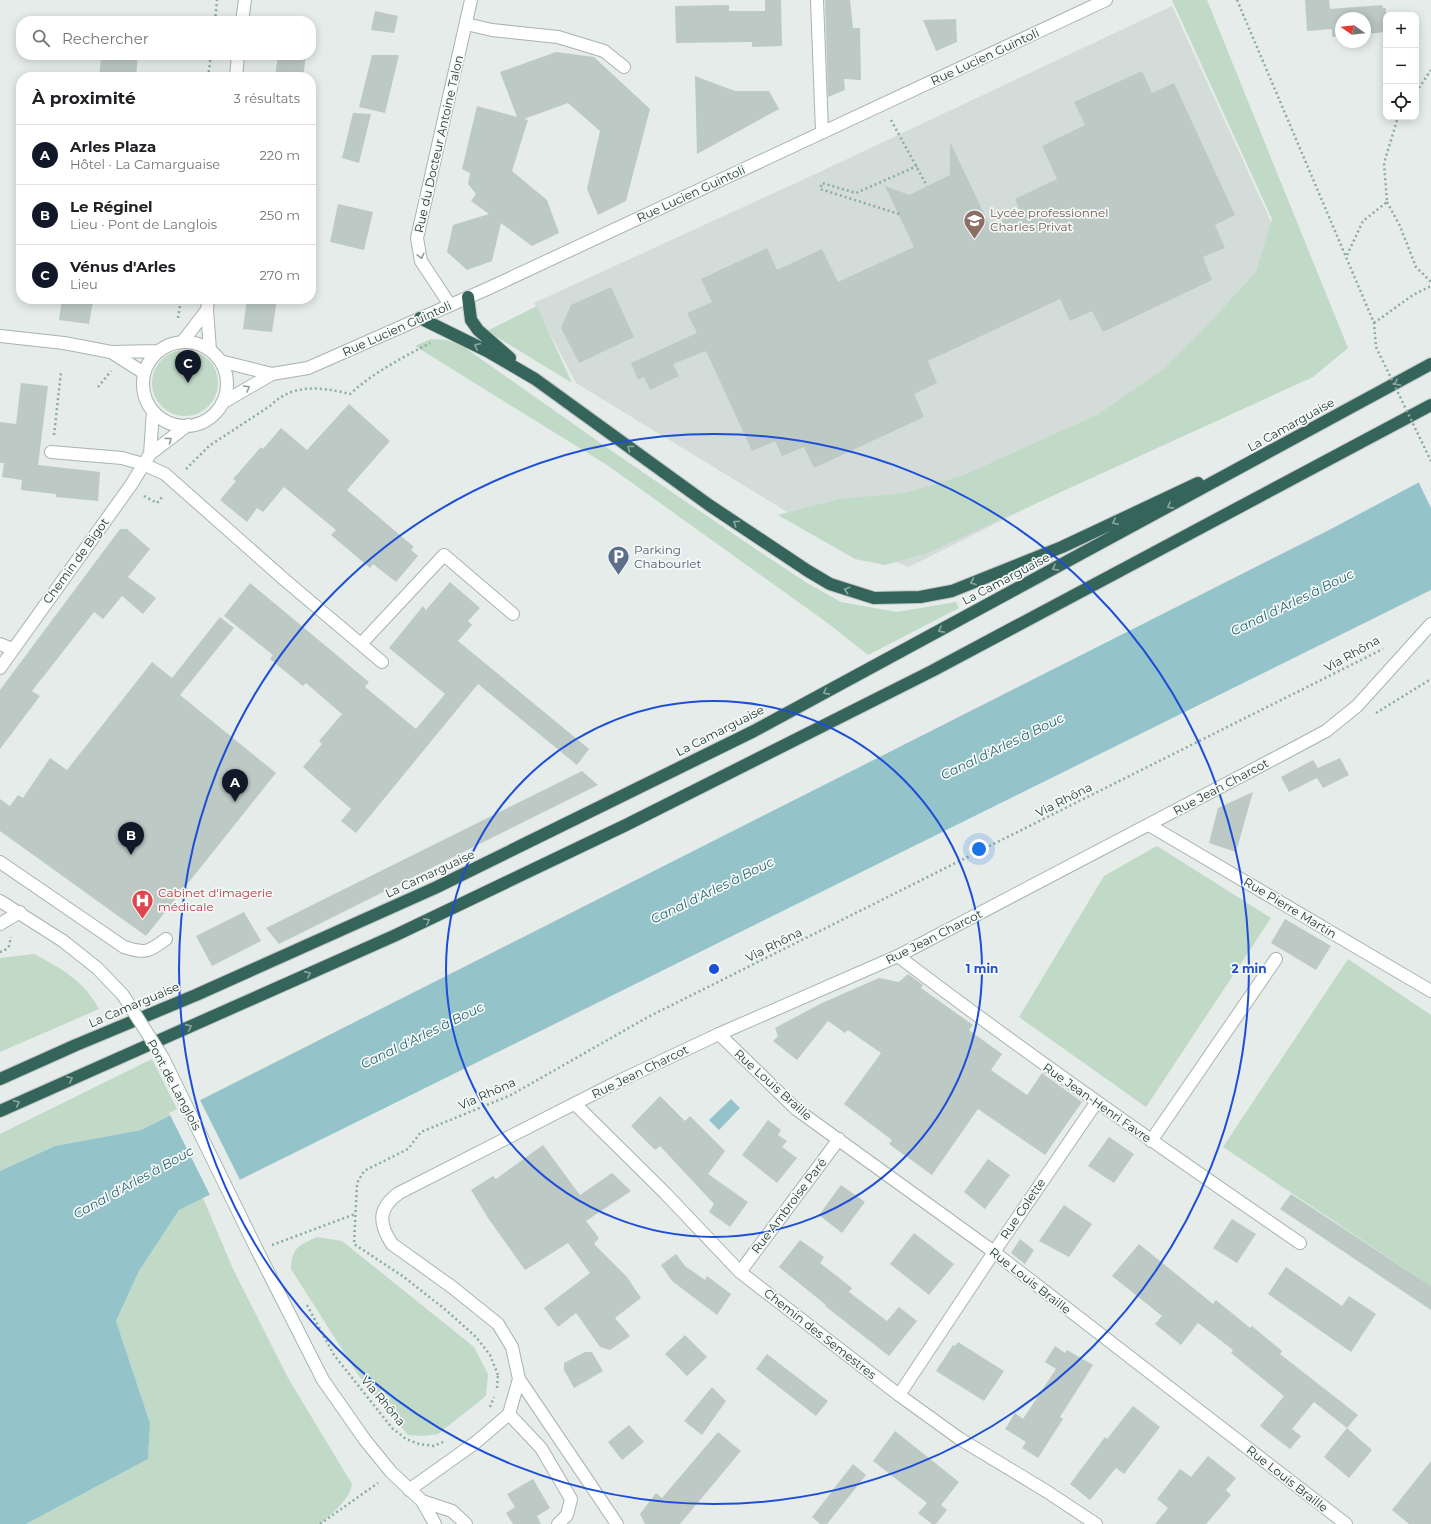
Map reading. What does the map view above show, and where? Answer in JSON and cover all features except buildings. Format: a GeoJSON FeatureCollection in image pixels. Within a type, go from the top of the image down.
{"type":"FeatureCollection","features":[{"type":"Feature","properties":{"kind":"highway"},"geometry":{"type":"LineString","coordinates":[[468,297],[471,320],[478,330],[535,379]]}},
{"type":"Feature","properties":{"kind":"highway"},"geometry":{"type":"LineString","coordinates":[[420,318],[487,350],[535,379],[709,505],[808,571],[830,584],[874,598],[920,597],[952,591],[1062,547],[1327,421]]}},
{"type":"Feature","properties":{"kind":"highway","name":"La Camarguaise"},"geometry":{"type":"LineString","coordinates":[[0,1079],[437,887],[740,738],[1431,364]]}},
{"type":"Feature","properties":{"kind":"highway"},"geometry":{"type":"LineString","coordinates":[[0,1111],[396,935],[626,825],[939,667],[1431,405]]}},
{"type":"Feature","properties":{"kind":"street"},"geometry":{"type":"LineString","coordinates":[[243,16],[245,0]]}},
{"type":"Feature","properties":{"kind":"street","name":"Rue du Docteur Antoine Talon"},"geometry":{"type":"LineString","coordinates":[[450,305],[421,260],[417,238],[471,0]]}},
{"type":"Feature","properties":{"kind":"street"},"geometry":{"type":"LineString","coordinates":[[817,0],[822,132]]}},
{"type":"Feature","properties":{"kind":"street","name":"Rue Lucien Guintoli"},"geometry":{"type":"LineString","coordinates":[[222,403],[272,374],[308,368],[468,297],[1106,0]]}},
{"type":"Feature","properties":{"kind":"street"},"geometry":{"type":"LineString","coordinates":[[466,24],[492,30],[558,37],[604,51],[624,67]]}},
{"type":"Feature","properties":{"kind":"street"},"geometry":{"type":"LineString","coordinates":[[236,72],[238,60]]}},
{"type":"Feature","properties":{"kind":"street"},"geometry":{"type":"LineString","coordinates":[[183,342],[208,305]]}},
{"type":"Feature","properties":{"kind":"street"},"geometry":{"type":"LineString","coordinates":[[208,305],[210,350]]}},
{"type":"Feature","properties":{"kind":"street"},"geometry":{"type":"LineString","coordinates":[[0,336],[64,343],[111,352],[158,351]]}},
{"type":"Feature","properties":{"kind":"street"},"geometry":{"type":"LineString","coordinates":[[183,342],[198,343],[210,350],[220,361],[226,374],[226,389],[222,403],[214,414],[202,422],[188,425],[175,425],[163,420],[152,411],[146,400],[143,387],[144,373],[149,361],[158,351],[170,344],[183,342]]}},
{"type":"Feature","properties":{"kind":"street"},"geometry":{"type":"LineString","coordinates":[[111,352],[144,373]]}},
{"type":"Feature","properties":{"kind":"street","name":"Rue Lucien Guintoli"},"geometry":{"type":"LineString","coordinates":[[220,361],[272,374]]}},
{"type":"Feature","properties":{"kind":"street"},"geometry":{"type":"LineString","coordinates":[[147,459],[152,411]]}},
{"type":"Feature","properties":{"kind":"street","name":"Chemin de Bigot"},"geometry":{"type":"LineString","coordinates":[[0,668],[12,649],[122,498],[147,459],[188,425]]}},
{"type":"Feature","properties":{"kind":"street"},"geometry":{"type":"LineString","coordinates":[[52,452],[147,459],[382,662]]}},
{"type":"Feature","properties":{"kind":"street"},"geometry":{"type":"LineString","coordinates":[[361,644],[444,555],[513,614]]}},
{"type":"Feature","properties":{"kind":"street","name":"Rue Jean Charcot"},"geometry":{"type":"LineString","coordinates":[[519,1379],[512,1347],[498,1324],[452,1287],[392,1244],[384,1227],[383,1210],[390,1200],[399,1193],[617,1082],[718,1034],[898,956],[1326,731],[1357,706],[1431,624]]}},
{"type":"Feature","properties":{"kind":"street"},"geometry":{"type":"LineString","coordinates":[[0,644],[12,649]]}},
{"type":"Feature","properties":{"kind":"street","name":"Rue Pierre Martin"},"geometry":{"type":"LineString","coordinates":[[1149,825],[1431,991]]}},
{"type":"Feature","properties":{"kind":"street"},"geometry":{"type":"LineString","coordinates":[[0,862],[124,947],[140,952],[153,949],[166,939]]}},
{"type":"Feature","properties":{"kind":"street","name":"Pont de Langlois"},"geometry":{"type":"LineString","coordinates":[[0,901],[63,940],[97,968],[123,995],[163,1058],[257,1250],[323,1380],[365,1440],[391,1472],[422,1501]]}},
{"type":"Feature","properties":{"kind":"street"},"geometry":{"type":"LineString","coordinates":[[0,924],[20,912]]}},
{"type":"Feature","properties":{"kind":"street","name":"Rue Jean-Henri Favre"},"geometry":{"type":"LineString","coordinates":[[898,956],[977,1017],[1096,1103],[1300,1243]]}},
{"type":"Feature","properties":{"kind":"street"},"geometry":{"type":"LineString","coordinates":[[1151,1141],[1276,959]]}},
{"type":"Feature","properties":{"kind":"street","name":"Rue Louis Braille"},"geometry":{"type":"LineString","coordinates":[[718,1034],[796,1109],[994,1252],[1346,1524]]}},
{"type":"Feature","properties":{"kind":"street","name":"Rue Colette"},"geometry":{"type":"LineString","coordinates":[[899,1395],[994,1252],[1096,1103]]}},
{"type":"Feature","properties":{"kind":"street","name":"Chemin des Semestres"},"geometry":{"type":"LineString","coordinates":[[575,1104],[665,1193],[740,1272],[899,1395],[960,1440],[1046,1491],[1096,1524]]}},
{"type":"Feature","properties":{"kind":"street","name":"Rue Ambroise Paré"},"geometry":{"type":"LineString","coordinates":[[740,1272],[839,1140]]}},
{"type":"Feature","properties":{"kind":"street"},"geometry":{"type":"LineString","coordinates":[[409,1490],[474,1443],[509,1414],[519,1379]]}},
{"type":"Feature","properties":{"kind":"street"},"geometry":{"type":"LineString","coordinates":[[519,1379],[616,1524]]}},
{"type":"Feature","properties":{"kind":"street"},"geometry":{"type":"LineString","coordinates":[[509,1414],[541,1448],[571,1499],[567,1515],[558,1524]]}},
{"type":"Feature","properties":{"kind":"street"},"geometry":{"type":"LineString","coordinates":[[422,1501],[435,1524]]}},
{"type":"Feature","properties":{"kind":"street"},"geometry":{"type":"LineString","coordinates":[[422,1501],[452,1511],[466,1524]]}},
{"type":"Feature","properties":{"kind":"path"},"geometry":{"type":"LineString","coordinates":[[215,16],[217,0]]}},
{"type":"Feature","properties":{"kind":"path"},"geometry":{"type":"LineString","coordinates":[[1237,0],[1374,323],[1376,347],[1431,461]]}},
{"type":"Feature","properties":{"kind":"path"},"geometry":{"type":"LineString","coordinates":[[209,72],[210,60]]}},
{"type":"Feature","properties":{"kind":"path"},"geometry":{"type":"LineString","coordinates":[[1419,88],[1431,70]]}},
{"type":"Feature","properties":{"kind":"path"},"geometry":{"type":"LineString","coordinates":[[882,105],[927,186]]}},
{"type":"Feature","properties":{"kind":"path"},"geometry":{"type":"LineString","coordinates":[[1397,120],[1384,163],[1387,202],[1400,226],[1416,267],[1431,282]]}},
{"type":"Feature","properties":{"kind":"path"},"geometry":{"type":"LineString","coordinates":[[898,214],[820,189],[822,183],[856,193],[917,166]]}},
{"type":"Feature","properties":{"kind":"path"},"geometry":{"type":"LineString","coordinates":[[1346,256],[1363,221],[1387,202]]}},
{"type":"Feature","properties":{"kind":"path"},"geometry":{"type":"LineString","coordinates":[[1374,323],[1413,296],[1431,286]]}},
{"type":"Feature","properties":{"kind":"path"},"geometry":{"type":"LineString","coordinates":[[180,304],[180,308]]}},
{"type":"Feature","properties":{"kind":"path"},"geometry":{"type":"LineString","coordinates":[[175,483],[198,455],[208,446],[270,406],[278,398],[289,393],[313,387],[350,394],[364,382],[392,364],[450,332]]}},
{"type":"Feature","properties":{"kind":"path"},"geometry":{"type":"LineString","coordinates":[[52,452],[61,372]]}},
{"type":"Feature","properties":{"kind":"path","name":"Via Rhôna"},"geometry":{"type":"LineString","coordinates":[[489,1408],[496,1392],[498,1375],[490,1355],[476,1337],[447,1311],[404,1277],[354,1244],[357,1183],[364,1171],[408,1149],[421,1132],[511,1095],[648,1017],[1384,648]]}},
{"type":"Feature","properties":{"kind":"path"},"geometry":{"type":"LineString","coordinates":[[1357,706],[1371,716],[1431,679]]}},
{"type":"Feature","properties":{"kind":"path"},"geometry":{"type":"LineString","coordinates":[[275,1251],[271,1245],[355,1214]]}},
{"type":"Feature","properties":{"kind":"path","name":"Via Rhôna"},"geometry":{"type":"LineString","coordinates":[[305,1302],[334,1355],[392,1428],[406,1439],[419,1444],[434,1446],[452,1438]]}},
{"type":"Feature","properties":{"kind":"path"},"geometry":{"type":"LineString","coordinates":[[320,1524],[364,1494],[391,1472]]}},
{"type":"Feature","properties":{"kind":"shaded area","name":"Lycée professionnel Charles Privat"},"geometry":{"type":"Polygon","coordinates":[[[1172,6],[1332,355],[909,567],[825,535],[576,383],[534,303],[809,177],[1172,6]]]}},
{"type":"Feature","properties":{"kind":"green space"},"geometry":{"type":"Polygon","coordinates":[[[1172,0],[1207,0],[1348,348],[1313,377],[925,554],[885,565],[855,559],[778,515],[840,499],[906,493],[964,475],[1097,415],[1164,369],[1203,330],[1256,272],[1272,219],[1172,0]]]}},
{"type":"Feature","properties":{"kind":"green space"},"geometry":{"type":"Polygon","coordinates":[[[537,306],[572,383],[487,331],[537,306]]]}},
{"type":"Feature","properties":{"kind":"green space"},"geometry":{"type":"Polygon","coordinates":[[[431,339],[446,340],[461,345],[619,456],[757,550],[807,583],[841,602],[897,612],[956,602],[959,608],[868,655],[829,624],[607,465],[415,346],[431,339]]]}},
{"type":"Feature","properties":{"kind":"green space"},"geometry":{"type":"Polygon","coordinates":[[[185,350],[198,353],[208,360],[215,370],[218,383],[215,396],[208,406],[198,413],[185,416],[172,413],[162,406],[155,396],[152,383],[155,370],[162,360],[172,353],[185,350]]]}},
{"type":"Feature","properties":{"kind":"green space"},"geometry":{"type":"Polygon","coordinates":[[[1157,846],[1271,918],[1146,1107],[1019,1017],[1104,876],[1157,846]]]}},
{"type":"Feature","properties":{"kind":"green space"},"geometry":{"type":"Polygon","coordinates":[[[34,954],[63,970],[80,984],[94,1000],[99,1009],[0,1052],[0,958],[34,954]]]}},
{"type":"Feature","properties":{"kind":"green space"},"geometry":{"type":"Polygon","coordinates":[[[1348,959],[1431,1015],[1431,1286],[1223,1147],[1348,959]]]}},
{"type":"Feature","properties":{"kind":"green space"},"geometry":{"type":"Polygon","coordinates":[[[152,1059],[178,1111],[141,1130],[55,1146],[0,1171],[0,1134],[152,1059]]]}},
{"type":"Feature","properties":{"kind":"green space"},"geometry":{"type":"Polygon","coordinates":[[[203,1198],[233,1269],[288,1378],[352,1484],[348,1496],[320,1524],[26,1524],[148,1459],[150,1423],[116,1321],[139,1271],[179,1210],[203,1198]]]}},
{"type":"Feature","properties":{"kind":"green space"},"geometry":{"type":"Polygon","coordinates":[[[317,1237],[342,1241],[474,1347],[488,1374],[486,1396],[438,1434],[423,1436],[408,1435],[359,1376],[291,1269],[293,1256],[297,1248],[317,1237]]]}},
{"type":"Feature","properties":{"kind":"water","name":"Canal d'Arles à Bouc"},"geometry":{"type":"Polygon","coordinates":[[[1431,476],[1431,590],[179,1210],[139,1271],[116,1321],[150,1423],[148,1459],[26,1524],[0,1524],[0,1171],[55,1146],[141,1130],[1329,530],[1431,476]]]}},
{"type":"Feature","properties":{"kind":"water"},"geometry":{"type":"Polygon","coordinates":[[[731,1099],[740,1108],[719,1130],[709,1120],[731,1099]]]}},
{"type":"Feature","properties":{"kind":"pier"},"geometry":{"type":"Polygon","coordinates":[[[1431,474],[1431,508],[1418,481],[1431,474]]]}},
{"type":"Feature","properties":{"kind":"pier"},"geometry":{"type":"Polygon","coordinates":[[[199,1098],[241,1182],[211,1197],[169,1113],[199,1098]]]}},
{"type":"Feature","properties":{"kind":"place","name":"Lycée professionnel Charles Privat"},"geometry":{"type":"Point","coordinates":[975,240]}},
{"type":"Feature","properties":{"kind":"place","name":"Vénus d'Arles"},"geometry":{"type":"Point","coordinates":[188,383]}},
{"type":"Feature","properties":{"kind":"place","name":"Parking Chabourlet"},"geometry":{"type":"Point","coordinates":[619,576]}},
{"type":"Feature","properties":{"kind":"place","name":"Arles Plaza"},"geometry":{"type":"Point","coordinates":[235,802]}},
{"type":"Feature","properties":{"kind":"place","name":"Le Réginel"},"geometry":{"type":"Point","coordinates":[131,855]}},
{"type":"Feature","properties":{"kind":"place","name":"Cabinet d'imagerie médicale"},"geometry":{"type":"Point","coordinates":[143,920]}}]}
